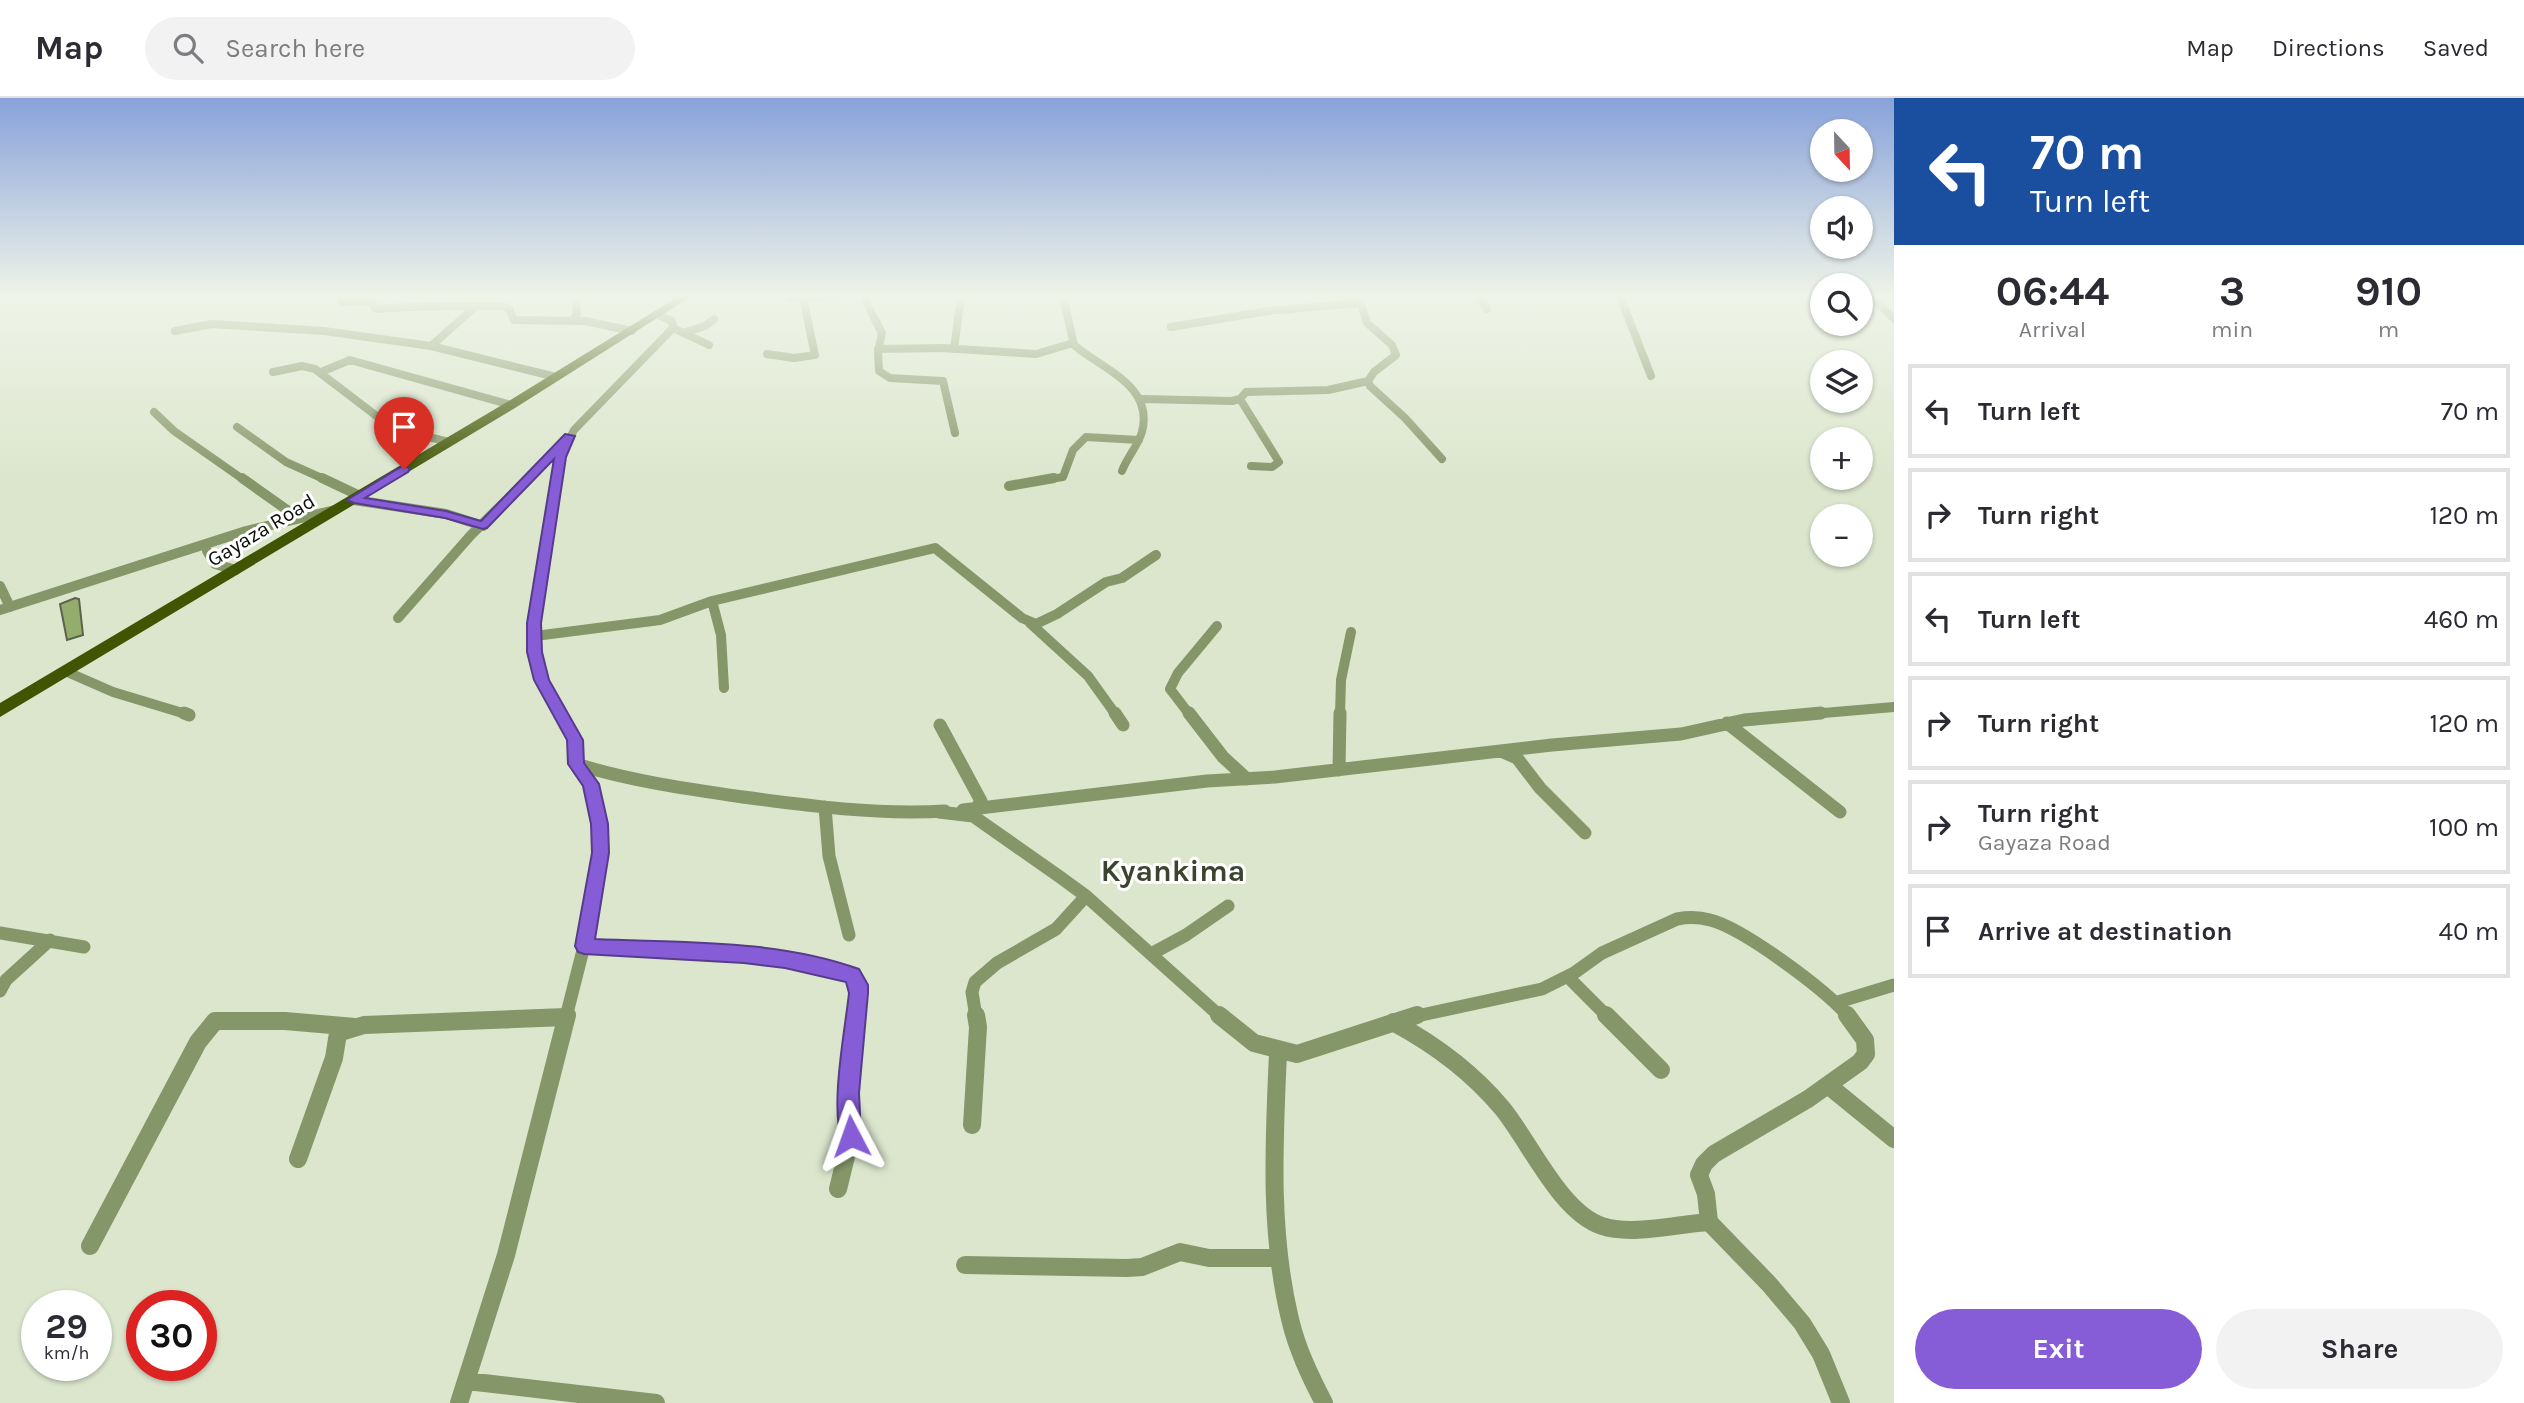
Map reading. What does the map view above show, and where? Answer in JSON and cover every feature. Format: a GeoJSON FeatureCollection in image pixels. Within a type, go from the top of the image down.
{"type":"FeatureCollection","features":[{"type":"Feature","properties":{"kind":"main road","name":"Gayaza Road"},"geometry":{"type":"LineString","coordinates":[[0,711],[589,357]]}},
{"type":"Feature","properties":{"kind":"street"},"geometry":{"type":"LineString","coordinates":[[468,357],[508,363],[556,377]]}},
{"type":"Feature","properties":{"kind":"street"},"geometry":{"type":"LineString","coordinates":[[398,618],[466,541],[610,391],[648,357]]}},
{"type":"Feature","properties":{"kind":"street"},"geometry":{"type":"LineString","coordinates":[[878,357],[877,368],[888,377],[939,379],[945,383],[955,433]]}},
{"type":"Feature","properties":{"kind":"street"},"geometry":{"type":"LineString","coordinates":[[1089,357],[1127,382],[1142,399],[1143,429],[1122,471]]}},
{"type":"Feature","properties":{"kind":"street"},"geometry":{"type":"LineString","coordinates":[[1346,392],[1369,383],[1374,372],[1394,357]]}},
{"type":"Feature","properties":{"kind":"street"},"geometry":{"type":"LineString","coordinates":[[1644,357],[1651,376]]}},
{"type":"Feature","properties":{"kind":"street"},"geometry":{"type":"LineString","coordinates":[[321,372],[350,360],[511,405]]}},
{"type":"Feature","properties":{"kind":"street"},"geometry":{"type":"LineString","coordinates":[[273,372],[302,366],[321,372],[387,424],[449,442]]}},
{"type":"Feature","properties":{"kind":"street"},"geometry":{"type":"LineString","coordinates":[[1240,399],[1239,397],[1246,393],[1328,390],[1369,383]]}},
{"type":"Feature","properties":{"kind":"street"},"geometry":{"type":"LineString","coordinates":[[1369,383],[1442,459]]}},
{"type":"Feature","properties":{"kind":"street"},"geometry":{"type":"LineString","coordinates":[[1142,399],[1199,402],[1240,399],[1250,408],[1258,430],[1279,462],[1272,467],[1251,466]]}},
{"type":"Feature","properties":{"kind":"street"},"geometry":{"type":"LineString","coordinates":[[154,412],[174,432],[297,517]]}},
{"type":"Feature","properties":{"kind":"street"},"geometry":{"type":"LineString","coordinates":[[237,428],[286,462],[357,498],[446,514],[483,526]]}},
{"type":"Feature","properties":{"kind":"street"},"geometry":{"type":"LineString","coordinates":[[459,1403],[506,1255],[584,946],[597,879],[601,839],[591,784],[576,764],[575,740],[541,680],[537,666],[534,623],[560,457],[569,436]]}},
{"type":"Feature","properties":{"kind":"street"},"geometry":{"type":"LineString","coordinates":[[1009,486],[1063,477],[1068,468],[1071,450],[1086,437],[1139,440]]}},
{"type":"Feature","properties":{"kind":"street"},"geometry":{"type":"LineString","coordinates":[[0,586],[5,608],[297,517],[336,509]]}},
{"type":"Feature","properties":{"kind":"street"},"geometry":{"type":"LineString","coordinates":[[535,636],[660,620],[712,601],[935,548],[1030,623],[1088,676],[1123,725]]}},
{"type":"Feature","properties":{"kind":"street"},"geometry":{"type":"LineString","coordinates":[[207,551],[215,564],[236,570]]}},
{"type":"Feature","properties":{"kind":"street"},"geometry":{"type":"LineString","coordinates":[[1030,623],[1044,622],[1106,582],[1122,578],[1156,555]]}},
{"type":"Feature","properties":{"kind":"street"},"geometry":{"type":"LineString","coordinates":[[712,601],[721,635],[724,688]]}},
{"type":"Feature","properties":{"kind":"street"},"geometry":{"type":"LineString","coordinates":[[1217,626],[1178,673],[1170,689],[1223,757],[1247,779]]}},
{"type":"Feature","properties":{"kind":"street"},"geometry":{"type":"LineString","coordinates":[[1339,770],[1341,680],[1351,632]]}},
{"type":"Feature","properties":{"kind":"street"},"geometry":{"type":"LineString","coordinates":[[65,671],[113,692],[189,715]]}},
{"type":"Feature","properties":{"kind":"street"},"geometry":{"type":"LineString","coordinates":[[576,764],[651,785],[825,807],[867,811],[974,812],[1138,788],[1681,734],[1727,723],[1894,707]]}},
{"type":"Feature","properties":{"kind":"street"},"geometry":{"type":"LineString","coordinates":[[1727,723],[1840,811]]}},
{"type":"Feature","properties":{"kind":"street"},"geometry":{"type":"LineString","coordinates":[[940,725],[981,801],[974,812]]}},
{"type":"Feature","properties":{"kind":"street"},"geometry":{"type":"LineString","coordinates":[[1500,751],[1517,758],[1548,796],[1584,833]]}},
{"type":"Feature","properties":{"kind":"street"},"geometry":{"type":"LineString","coordinates":[[825,807],[829,856],[849,935]]}},
{"type":"Feature","properties":{"kind":"street"},"geometry":{"type":"LineString","coordinates":[[974,812],[1086,896],[1241,1035],[1250,1042],[1278,1052],[1297,1054],[1450,1006],[1542,989],[1568,977],[1602,953],[1677,919],[1696,917],[1717,921],[1740,933],[1839,1002],[1863,1036],[1866,1054],[1858,1065],[1829,1086],[1724,1148],[1704,1164],[1699,1175],[1706,1194],[1709,1222],[1769,1284],[1802,1323],[1821,1354],[1841,1403]]}},
{"type":"Feature","properties":{"kind":"street"},"geometry":{"type":"LineString","coordinates":[[972,1125],[978,1027],[972,992],[975,982],[997,963],[1056,929],[1086,896]]}},
{"type":"Feature","properties":{"kind":"street"},"geometry":{"type":"LineString","coordinates":[[1151,954],[1186,935],[1228,906]]}},
{"type":"Feature","properties":{"kind":"street"},"geometry":{"type":"LineString","coordinates":[[0,933],[83,947]]}},
{"type":"Feature","properties":{"kind":"street"},"geometry":{"type":"LineString","coordinates":[[0,991],[6,981],[50,940]]}},
{"type":"Feature","properties":{"kind":"street"},"geometry":{"type":"LineString","coordinates":[[584,946],[744,954],[785,959],[852,975],[858,985],[858,993],[848,1093],[851,1136],[838,1189]]}},
{"type":"Feature","properties":{"kind":"street"},"geometry":{"type":"LineString","coordinates":[[1568,977],[1661,1070]]}},
{"type":"Feature","properties":{"kind":"street"},"geometry":{"type":"LineString","coordinates":[[1839,1002],[1894,985]]}},
{"type":"Feature","properties":{"kind":"street"},"geometry":{"type":"LineString","coordinates":[[90,1246],[198,1041],[215,1021],[285,1021],[355,1027],[566,1017]]}},
{"type":"Feature","properties":{"kind":"street"},"geometry":{"type":"LineString","coordinates":[[1394,1022],[1442,1049],[1478,1081],[1512,1120],[1582,1216],[1609,1228],[1709,1222]]}},
{"type":"Feature","properties":{"kind":"street"},"geometry":{"type":"LineString","coordinates":[[298,1159],[334,1058],[338,1033],[355,1027]]}},
{"type":"Feature","properties":{"kind":"street"},"geometry":{"type":"LineString","coordinates":[[1278,1052],[1275,1132],[1278,1258],[1293,1327],[1313,1383],[1324,1403]]}},
{"type":"Feature","properties":{"kind":"street"},"geometry":{"type":"LineString","coordinates":[[1829,1086],[1894,1139]]}},
{"type":"Feature","properties":{"kind":"street"},"geometry":{"type":"LineString","coordinates":[[965,1265],[1127,1268],[1142,1266],[1180,1252],[1209,1258],[1278,1258]]}},
{"type":"Feature","properties":{"kind":"street"},"geometry":{"type":"LineString","coordinates":[[467,1381],[656,1403]]}},
{"type":"Feature","properties":{"kind":"building"},"geometry":{"type":"Polygon","coordinates":[[[79,599],[83,635],[67,640],[60,604],[79,599]]]}},
{"type":"Feature","properties":{"kind":"district","name":"Kyankima"},"geometry":{"type":"Point","coordinates":[1173,871]}},
{"type":"Feature","properties":{"kind":"route"},"geometry":{"type":"LineString","coordinates":[[404,469],[354,500],[446,514],[483,526],[569,436],[560,457],[534,623],[535,652],[541,680],[575,740],[576,764],[591,784],[599,824],[601,853],[584,946],[637,951],[744,954],[785,959],[852,975],[858,985],[858,993],[848,1093],[851,1136]]}}]}
